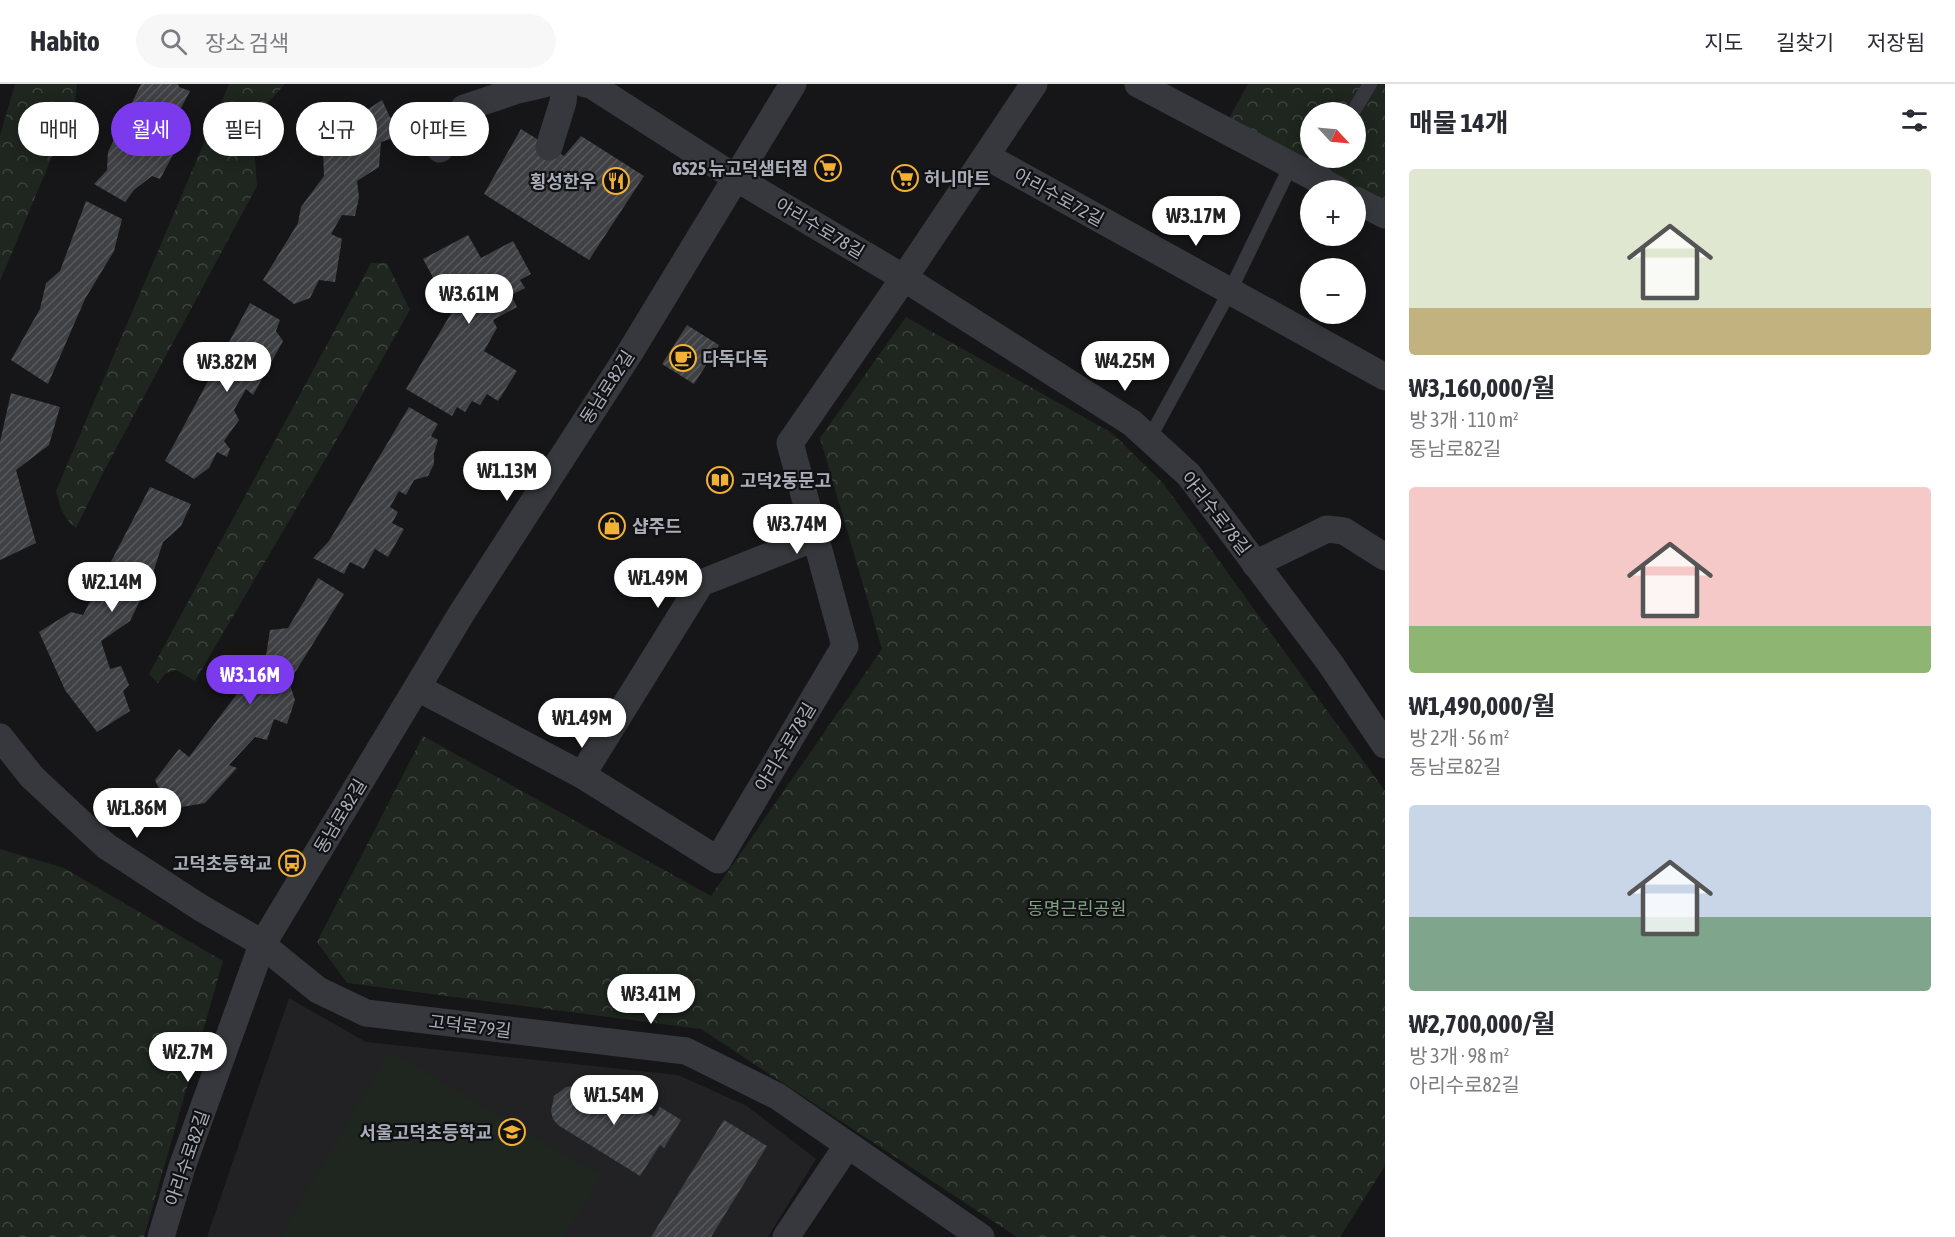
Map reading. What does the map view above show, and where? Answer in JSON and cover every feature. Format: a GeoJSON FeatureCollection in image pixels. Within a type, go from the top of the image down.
{"type":"FeatureCollection","features":[{"type":"Feature","properties":{"kind":"street"},"geometry":{"type":"LineString","coordinates":[[482,102],[544,84]]}},
{"type":"Feature","properties":{"kind":"street"},"geometry":{"type":"LineString","coordinates":[[549,147],[563,102],[565,84]]}},
{"type":"Feature","properties":{"kind":"street","name":"아리수로78길"},"geometry":{"type":"LineString","coordinates":[[585,84],[591,85],[736,178],[904,278],[1132,423],[1189,475],[1330,663],[1385,745]]}},
{"type":"Feature","properties":{"kind":"street","name":"동남로82길"},"geometry":{"type":"LineString","coordinates":[[262,945],[463,611],[629,354],[793,84]]}},
{"type":"Feature","properties":{"kind":"street"},"geometry":{"type":"LineString","coordinates":[[904,278],[1034,84]]}},
{"type":"Feature","properties":{"kind":"street"},"geometry":{"type":"LineString","coordinates":[[1138,84],[1291,165],[1327,175]]}},
{"type":"Feature","properties":{"kind":"street","name":"아리수로72길"},"geometry":{"type":"LineString","coordinates":[[986,156],[1385,377]]}},
{"type":"Feature","properties":{"kind":"street"},"geometry":{"type":"LineString","coordinates":[[1366,205],[1385,215]]}},
{"type":"Feature","properties":{"kind":"street","name":"아리수로78길"},"geometry":{"type":"LineString","coordinates":[[582,775],[718,860],[844,646],[790,443],[904,278]]}},
{"type":"Feature","properties":{"kind":"street"},"geometry":{"type":"LineString","coordinates":[[1255,564],[1328,529],[1344,531],[1385,556]]}},
{"type":"Feature","properties":{"kind":"street"},"geometry":{"type":"LineString","coordinates":[[418,688],[582,775],[701,583],[815,538]]}},
{"type":"Feature","properties":{"kind":"street","name":"고덕로79길"},"geometry":{"type":"LineString","coordinates":[[0,737],[32,777],[106,846],[262,945],[318,990],[366,1013],[686,1051],[777,1096],[981,1237]]}},
{"type":"Feature","properties":{"kind":"street","name":"아리수로82길"},"geometry":{"type":"LineString","coordinates":[[161,1237],[182,1167],[262,945]]}},
{"type":"Feature","properties":{"kind":"street"},"geometry":{"type":"LineString","coordinates":[[786,1237],[847,1146]]}},
{"type":"Feature","properties":{"kind":"lane"},"geometry":{"type":"LineString","coordinates":[[1359,102],[1370,84]]}},
{"type":"Feature","properties":{"kind":"lane"},"geometry":{"type":"LineString","coordinates":[[1149,439],[1230,291],[1291,165]]}},
{"type":"Feature","properties":{"kind":"shaded area","name":"서울고덕초등학교"},"geometry":{"type":"Polygon","coordinates":[[[289,998],[366,1042],[678,1075],[747,1106],[816,1159],[768,1237],[207,1237],[289,998]]]}},
{"type":"Feature","properties":{"kind":"green space"},"geometry":{"type":"Polygon","coordinates":[[[15,84],[77,84],[75,102],[18,102],[18,156],[52,156],[0,281],[0,136],[15,84]]]}},
{"type":"Feature","properties":{"kind":"green space"},"geometry":{"type":"Polygon","coordinates":[[[229,84],[285,84],[268,102],[221,102],[229,84]]]}},
{"type":"Feature","properties":{"kind":"green space"},"geometry":{"type":"Polygon","coordinates":[[[1248,84],[1385,84],[1385,215],[1366,205],[1366,180],[1319,180],[1223,129],[1248,84]]]}},
{"type":"Feature","properties":{"kind":"green space"},"geometry":{"type":"Polygon","coordinates":[[[203,145],[203,156],[255,156],[257,186],[104,471],[76,528],[63,512],[56,491],[203,145]]]}},
{"type":"Feature","properties":{"kind":"green space"},"geometry":{"type":"Polygon","coordinates":[[[371,263],[387,263],[410,310],[195,681],[176,670],[166,673],[158,683],[149,674],[371,263]]]}},
{"type":"Feature","properties":{"kind":"green space","name":"동명근린공원"},"geometry":{"type":"Polygon","coordinates":[[[906,317],[1112,433],[1163,483],[1385,791],[1385,1166],[1340,1237],[1017,1237],[701,1029],[347,983],[317,942],[423,736],[711,896],[882,649],[820,438],[906,317]]]}},
{"type":"Feature","properties":{"kind":"green space"},"geometry":{"type":"Polygon","coordinates":[[[0,849],[64,868],[223,961],[144,1237],[0,1237],[0,849]]]}},
{"type":"Feature","properties":{"kind":"green space"},"geometry":{"type":"Polygon","coordinates":[[[390,1051],[601,1176],[565,1237],[280,1237],[390,1051]]]}},
{"type":"Feature","properties":{"kind":"building"},"geometry":{"type":"Polygon","coordinates":[[[141,84],[178,84],[179,87],[190,91],[184,102],[132,102],[141,84]]]}},
{"type":"Feature","properties":{"kind":"building"},"geometry":{"type":"Polygon","coordinates":[[[382,100],[389,115],[389,139],[381,142],[379,167],[357,181],[359,197],[355,216],[342,215],[331,234],[342,239],[335,282],[319,280],[310,298],[294,304],[263,280],[298,223],[301,207],[324,176],[323,156],[377,156],[377,103],[382,100]]]}},
{"type":"Feature","properties":{"kind":"building"},"geometry":{"type":"Polygon","coordinates":[[[521,129],[564,156],[581,136],[644,176],[589,260],[484,194],[521,129]]]}},
{"type":"Feature","properties":{"kind":"building"},"geometry":{"type":"Polygon","coordinates":[[[111,146],[111,156],[172,156],[160,179],[152,176],[134,190],[125,202],[94,184],[107,170],[108,152],[111,146]]]}},
{"type":"Feature","properties":{"kind":"building"},"geometry":{"type":"Polygon","coordinates":[[[86,201],[122,219],[114,251],[85,299],[48,384],[11,360],[40,309],[46,283],[60,271],[86,201]]]}},
{"type":"Feature","properties":{"kind":"building"},"geometry":{"type":"Polygon","coordinates":[[[468,235],[481,258],[513,241],[531,274],[520,280],[525,288],[511,295],[517,307],[493,320],[497,328],[484,351],[517,371],[498,401],[487,394],[480,405],[472,401],[465,412],[457,407],[452,416],[406,389],[452,312],[423,259],[468,235]]]}},
{"type":"Feature","properties":{"kind":"building"},"geometry":{"type":"Polygon","coordinates":[[[250,303],[280,320],[276,331],[283,341],[253,395],[246,389],[234,410],[239,420],[224,441],[230,449],[227,457],[217,452],[209,468],[194,479],[165,461],[250,303]]]}},
{"type":"Feature","properties":{"kind":"building"},"geometry":{"type":"Polygon","coordinates":[[[687,325],[719,345],[694,384],[662,364],[687,325]]]}},
{"type":"Feature","properties":{"kind":"building"},"geometry":{"type":"Polygon","coordinates":[[[11,393],[60,407],[49,445],[16,470],[36,543],[0,560],[0,442],[11,393]]]}},
{"type":"Feature","properties":{"kind":"building"},"geometry":{"type":"Polygon","coordinates":[[[409,407],[438,424],[431,436],[438,440],[434,453],[434,464],[428,476],[414,480],[406,495],[399,491],[390,507],[398,512],[392,523],[404,529],[388,557],[375,549],[364,569],[350,562],[344,574],[313,558],[329,541],[409,407]]]}},
{"type":"Feature","properties":{"kind":"building"},"geometry":{"type":"Polygon","coordinates":[[[150,487],[191,504],[181,526],[163,542],[152,576],[130,621],[101,641],[110,669],[121,666],[129,685],[123,691],[130,711],[97,732],[65,690],[39,632],[71,612],[83,615],[150,487]]]}},
{"type":"Feature","properties":{"kind":"building"},"geometry":{"type":"Polygon","coordinates":[[[318,578],[344,594],[289,682],[295,700],[287,724],[274,719],[267,740],[255,737],[229,765],[237,768],[205,803],[182,807],[165,802],[155,780],[179,749],[189,757],[266,656],[270,630],[288,628],[318,578]]]}},
{"type":"Feature","properties":{"kind":"building"},"geometry":{"type":"Polygon","coordinates":[[[566,1087],[581,1087],[612,1107],[620,1095],[654,1117],[660,1107],[681,1120],[664,1148],[660,1145],[640,1176],[558,1125],[553,1119],[551,1111],[554,1096],[566,1087]]]}},
{"type":"Feature","properties":{"kind":"building"},"geometry":{"type":"Polygon","coordinates":[[[724,1120],[767,1146],[711,1237],[651,1237],[724,1120]]]}},
{"type":"Feature","properties":{"kind":"place","name":"GS25 뉴고덕샘터점"},"geometry":{"type":"Point","coordinates":[828,168]}},
{"type":"Feature","properties":{"kind":"place","name":"허니마트"},"geometry":{"type":"Point","coordinates":[905,178]}},
{"type":"Feature","properties":{"kind":"place","name":"횡성한우"},"geometry":{"type":"Point","coordinates":[616,181]}},
{"type":"Feature","properties":{"kind":"place","name":"다독다독"},"geometry":{"type":"Point","coordinates":[683,358]}},
{"type":"Feature","properties":{"kind":"place","name":"고덕2동문고"},"geometry":{"type":"Point","coordinates":[720,480]}},
{"type":"Feature","properties":{"kind":"place","name":"샵주드"},"geometry":{"type":"Point","coordinates":[612,526]}},
{"type":"Feature","properties":{"kind":"place","name":"고덕초등학교"},"geometry":{"type":"Point","coordinates":[292,863]}},
{"type":"Feature","properties":{"kind":"place","name":"서울고덕초등학교"},"geometry":{"type":"Point","coordinates":[512,1132]}}]}
